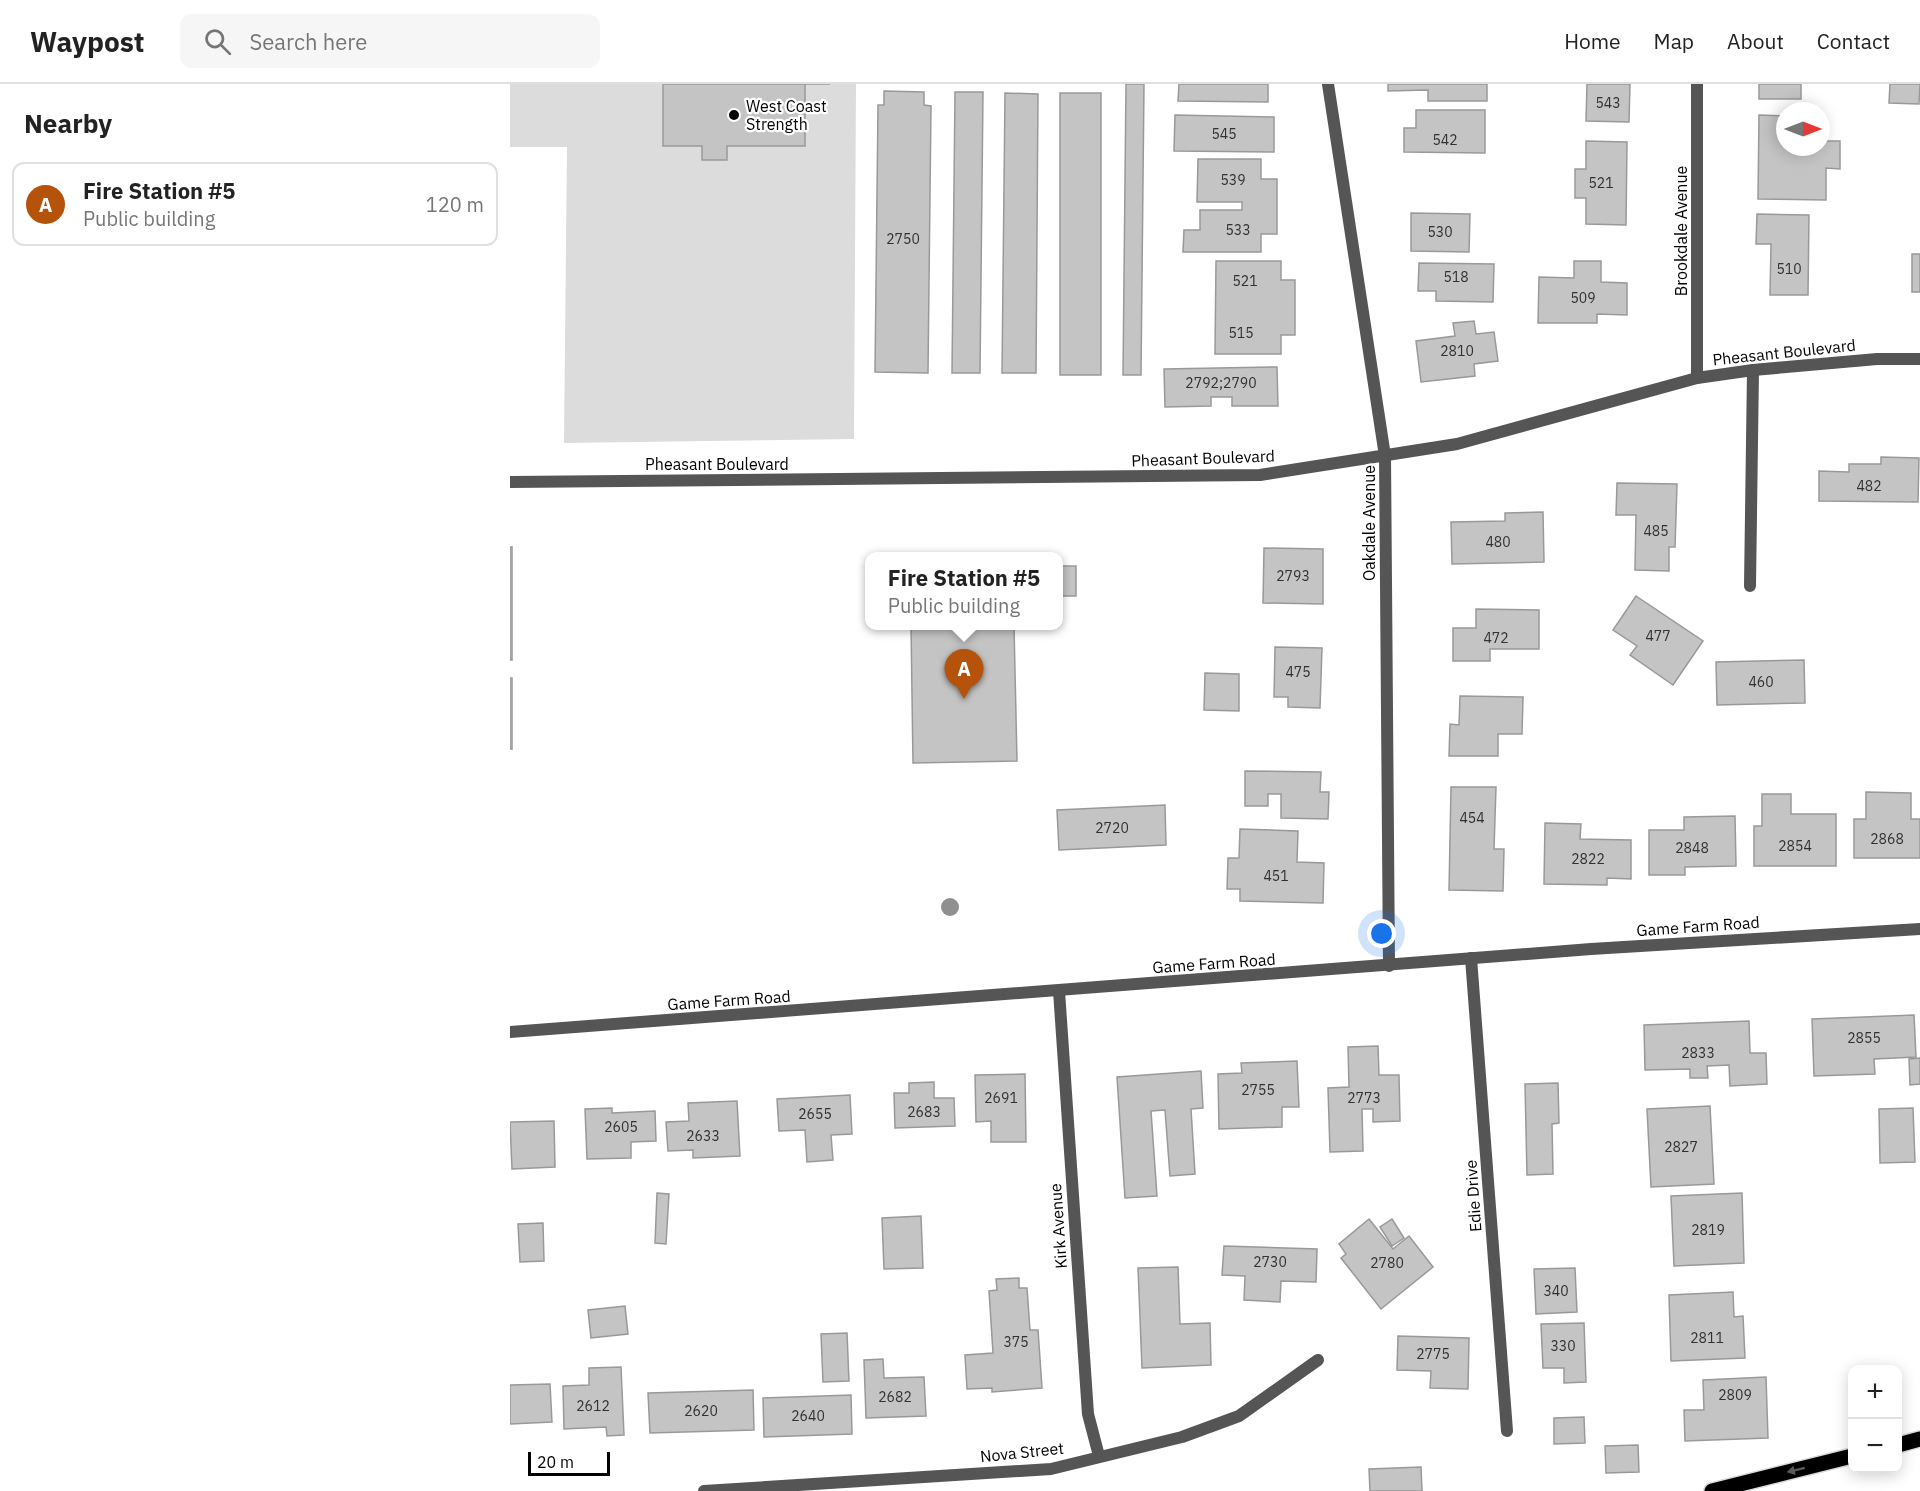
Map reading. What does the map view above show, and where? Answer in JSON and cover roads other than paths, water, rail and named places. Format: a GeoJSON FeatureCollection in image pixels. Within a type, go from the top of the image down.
{"type":"FeatureCollection","features":[{"type":"Feature","properties":{"kind":"main road"},"geometry":{"type":"LineString","coordinates":[[1902,1443],[1920,1439]]}},
{"type":"Feature","properties":{"kind":"main road"},"geometry":{"type":"LineString","coordinates":[[1712,1491],[1848,1457]]}},
{"type":"Feature","properties":{"kind":"street","name":"Oakdale Avenue"},"geometry":{"type":"LineString","coordinates":[[1328,84],[1385,456],[1389,966]]}},
{"type":"Feature","properties":{"kind":"street","name":"Brookdale Avenue"},"geometry":{"type":"LineString","coordinates":[[1697,84],[1697,378]]}},
{"type":"Feature","properties":{"kind":"street","name":"Pheasant Boulevard"},"geometry":{"type":"LineString","coordinates":[[510,482],[1260,476],[1457,444],[1697,378],[1753,370],[1877,359],[1920,359]]}},
{"type":"Feature","properties":{"kind":"street"},"geometry":{"type":"LineString","coordinates":[[1750,586],[1753,370]]}},
{"type":"Feature","properties":{"kind":"street","name":"Game Farm Road"},"geometry":{"type":"LineString","coordinates":[[510,1032],[1471,958],[1920,928]]}},
{"type":"Feature","properties":{"kind":"street","name":"Edie Drive"},"geometry":{"type":"LineString","coordinates":[[1471,958],[1507,1431]]}},
{"type":"Feature","properties":{"kind":"street","name":"Kirk Avenue"},"geometry":{"type":"LineString","coordinates":[[1059,991],[1088,1414],[1099,1456]]}},
{"type":"Feature","properties":{"kind":"street","name":"Nova Street"},"geometry":{"type":"LineString","coordinates":[[704,1491],[1051,1468],[1182,1437],[1239,1416],[1318,1360]]}},
{"type":"Feature","properties":{"kind":"place","name":"West Coast Strength"},"geometry":{"type":"Point","coordinates":[734,115]}},
{"type":"Feature","properties":{"kind":"place","name":"Fire Station #5"},"geometry":{"type":"Point","coordinates":[964,699]}}]}
